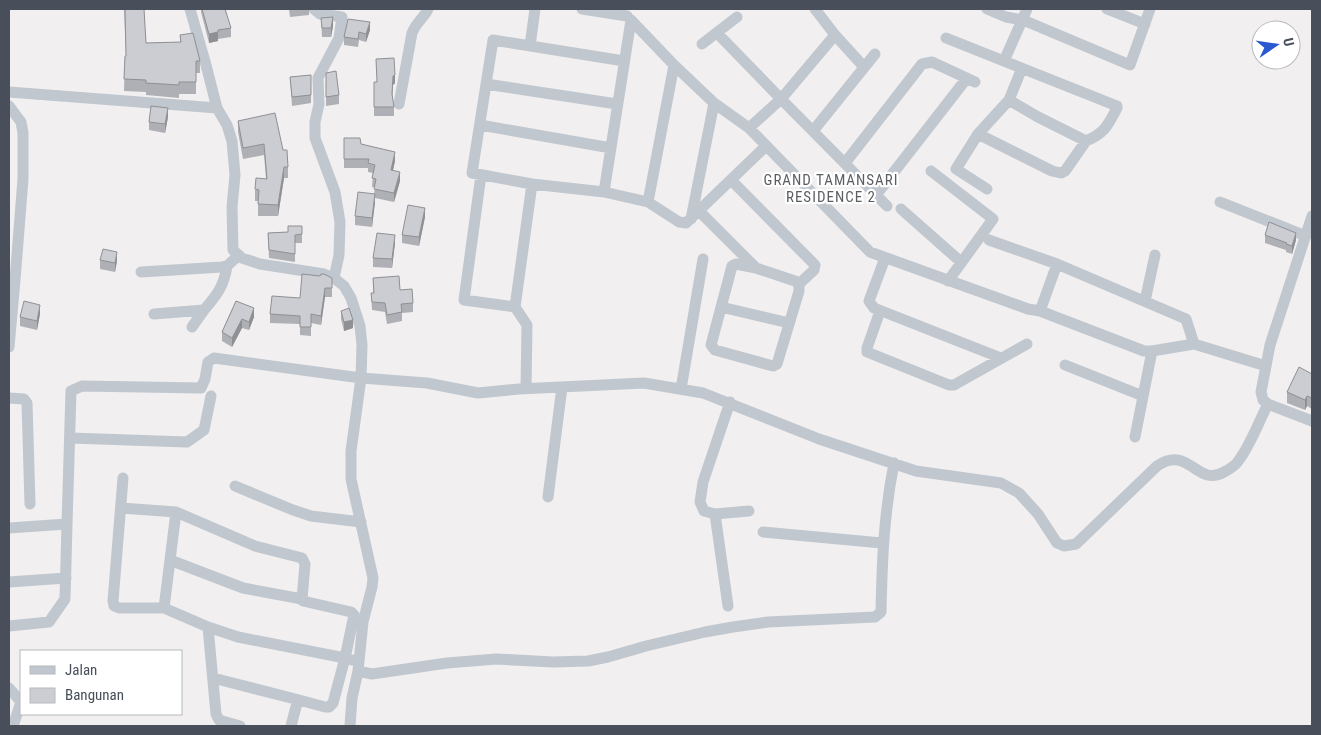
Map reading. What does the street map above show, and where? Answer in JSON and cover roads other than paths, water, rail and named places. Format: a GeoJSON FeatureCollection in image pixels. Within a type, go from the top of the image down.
{"type":"FeatureCollection","features":[{"type":"Feature","properties":{"kind":"street"},"geometry":{"type":"LineString","coordinates":[[190,9],[217,108],[227,125],[232,140],[235,175],[233,250],[242,258],[260,264],[324,274],[334,278],[344,286],[358,318],[362,345],[361,378],[352,436],[350,468],[353,490],[373,578],[363,622],[350,726]]}},
{"type":"Feature","properties":{"kind":"street"},"geometry":{"type":"LineString","coordinates":[[314,9],[320,14],[342,17],[339,38],[318,78],[319,104],[315,122],[316,138],[335,192],[340,222],[340,247],[334,278]]}},
{"type":"Feature","properties":{"kind":"street"},"geometry":{"type":"LineString","coordinates":[[400,104],[412,33],[416,23],[424,16],[428,9]]}},
{"type":"Feature","properties":{"kind":"street"},"geometry":{"type":"LineString","coordinates":[[530,46],[535,9]]}},
{"type":"Feature","properties":{"kind":"street"},"geometry":{"type":"LineString","coordinates":[[582,9],[627,15],[674,65],[714,103],[749,128],[870,252],[1028,309],[1040,311],[1144,351],[1152,352],[1194,344],[1266,366]]}},
{"type":"Feature","properties":{"kind":"street"},"geometry":{"type":"LineString","coordinates":[[815,9],[834,35],[864,67]]}},
{"type":"Feature","properties":{"kind":"street"},"geometry":{"type":"LineString","coordinates":[[987,9],[1006,17],[1023,20],[1130,65],[1150,9]]}},
{"type":"Feature","properties":{"kind":"street"},"geometry":{"type":"LineString","coordinates":[[1004,61],[1027,9]]}},
{"type":"Feature","properties":{"kind":"street"},"geometry":{"type":"LineString","coordinates":[[1107,9],[1144,24]]}},
{"type":"Feature","properties":{"kind":"street"},"geometry":{"type":"LineString","coordinates":[[604,192],[624,61],[627,15]]}},
{"type":"Feature","properties":{"kind":"street"},"geometry":{"type":"LineString","coordinates":[[702,44],[737,17]]}},
{"type":"Feature","properties":{"kind":"street"},"geometry":{"type":"LineString","coordinates":[[716,33],[888,206]]}},
{"type":"Feature","properties":{"kind":"street"},"geometry":{"type":"LineString","coordinates":[[749,128],[781,99],[834,35]]}},
{"type":"Feature","properties":{"kind":"street"},"geometry":{"type":"LineString","coordinates":[[946,38],[1117,106],[1107,127],[1101,133],[1086,141],[1065,172],[1061,173],[978,134]]}},
{"type":"Feature","properties":{"kind":"street"},"geometry":{"type":"LineString","coordinates":[[624,61],[493,40],[472,173],[532,184],[604,192],[648,202],[679,222],[686,223],[766,146]]}},
{"type":"Feature","properties":{"kind":"street"},"geometry":{"type":"LineString","coordinates":[[812,131],[875,54]]}},
{"type":"Feature","properties":{"kind":"street"},"geometry":{"type":"LineString","coordinates":[[845,163],[922,64],[932,62],[971,80],[876,195]]}},
{"type":"Feature","properties":{"kind":"street"},"geometry":{"type":"LineString","coordinates":[[648,202],[674,65]]}},
{"type":"Feature","properties":{"kind":"street"},"geometry":{"type":"LineString","coordinates":[[987,189],[956,169],[978,134],[1009,100],[1022,68]]}},
{"type":"Feature","properties":{"kind":"street"},"geometry":{"type":"LineString","coordinates":[[486,84],[618,104]]}},
{"type":"Feature","properties":{"kind":"street"},"geometry":{"type":"LineString","coordinates":[[9,92],[217,108]]}},
{"type":"Feature","properties":{"kind":"street"},"geometry":{"type":"LineString","coordinates":[[1009,100],[1038,118],[1086,141]]}},
{"type":"Feature","properties":{"kind":"street"},"geometry":{"type":"LineString","coordinates":[[690,219],[714,103]]}},
{"type":"Feature","properties":{"kind":"street"},"geometry":{"type":"LineString","coordinates":[[9,106],[21,122],[23,129],[23,179],[12,279],[9,347]]}},
{"type":"Feature","properties":{"kind":"street"},"geometry":{"type":"LineString","coordinates":[[480,126],[611,148]]}},
{"type":"Feature","properties":{"kind":"street"},"geometry":{"type":"LineString","coordinates":[[931,171],[993,219],[948,280]]}},
{"type":"Feature","properties":{"kind":"street"},"geometry":{"type":"LineString","coordinates":[[481,175],[464,300],[515,307]]}},
{"type":"Feature","properties":{"kind":"street"},"geometry":{"type":"LineString","coordinates":[[731,180],[815,265],[814,270],[799,284]]}},
{"type":"Feature","properties":{"kind":"street"},"geometry":{"type":"LineString","coordinates":[[526,388],[527,325],[515,307],[532,184]]}},
{"type":"Feature","properties":{"kind":"street"},"geometry":{"type":"LineString","coordinates":[[1220,202],[1306,236]]}},
{"type":"Feature","properties":{"kind":"street"},"geometry":{"type":"LineString","coordinates":[[901,209],[961,262]]}},
{"type":"Feature","properties":{"kind":"street"},"geometry":{"type":"LineString","coordinates":[[699,211],[756,268]]}},
{"type":"Feature","properties":{"kind":"street"},"geometry":{"type":"LineString","coordinates":[[1312,216],[1270,345],[1261,392],[1263,400],[1268,404],[1312,421]]}},
{"type":"Feature","properties":{"kind":"street"},"geometry":{"type":"LineString","coordinates":[[989,240],[1057,264],[1186,319],[1194,344]]}},
{"type":"Feature","properties":{"kind":"street"},"geometry":{"type":"LineString","coordinates":[[1145,301],[1156,255]]}},
{"type":"Feature","properties":{"kind":"street"},"geometry":{"type":"LineString","coordinates":[[141,272],[227,266],[239,256]]}},
{"type":"Feature","properties":{"kind":"street"},"geometry":{"type":"LineString","coordinates":[[885,258],[869,301],[874,308],[1001,358]]}},
{"type":"Feature","properties":{"kind":"street"},"geometry":{"type":"LineString","coordinates":[[681,389],[703,259]]}},
{"type":"Feature","properties":{"kind":"street"},"geometry":{"type":"LineString","coordinates":[[736,264],[756,268],[799,284],[800,291],[777,364],[773,366],[715,350],[712,345],[732,266],[736,264]]}},
{"type":"Feature","properties":{"kind":"street"},"geometry":{"type":"LineString","coordinates":[[1040,311],[1057,264]]}},
{"type":"Feature","properties":{"kind":"street"},"geometry":{"type":"LineString","coordinates":[[192,327],[218,293],[225,278],[227,266]]}},
{"type":"Feature","properties":{"kind":"street"},"geometry":{"type":"LineString","coordinates":[[721,307],[789,324]]}},
{"type":"Feature","properties":{"kind":"street"},"geometry":{"type":"LineString","coordinates":[[154,314],[204,310]]}},
{"type":"Feature","properties":{"kind":"street"},"geometry":{"type":"LineString","coordinates":[[880,311],[866,348],[867,352],[949,385],[954,385],[1027,344]]}},
{"type":"Feature","properties":{"kind":"street"},"geometry":{"type":"LineString","coordinates":[[1136,437],[1152,352]]}},
{"type":"Feature","properties":{"kind":"street"},"geometry":{"type":"LineString","coordinates":[[9,626],[48,622],[65,599],[71,391],[82,386],[201,388],[205,379],[208,362],[214,358],[361,378],[428,383],[478,393],[526,388],[644,384],[703,393],[730,402],[819,439],[916,471],[993,481],[1009,486],[1019,493],[1038,514],[1057,543],[1064,546],[1076,544],[1165,460],[1183,460],[1208,476],[1220,474],[1230,468],[1239,461],[1268,404]]}},
{"type":"Feature","properties":{"kind":"street"},"geometry":{"type":"LineString","coordinates":[[1065,364],[1143,396]]}},
{"type":"Feature","properties":{"kind":"street"},"geometry":{"type":"LineString","coordinates":[[548,497],[562,387]]}},
{"type":"Feature","properties":{"kind":"street"},"geometry":{"type":"LineString","coordinates":[[70,438],[187,442],[204,430],[211,396]]}},
{"type":"Feature","properties":{"kind":"street"},"geometry":{"type":"LineString","coordinates":[[9,398],[24,399],[27,403],[30,504]]}},
{"type":"Feature","properties":{"kind":"street"},"geometry":{"type":"LineString","coordinates":[[730,402],[701,490],[700,502],[704,511],[715,514],[749,511]]}},
{"type":"Feature","properties":{"kind":"street"},"geometry":{"type":"LineString","coordinates":[[123,478],[114,606],[119,608],[164,608],[208,627],[238,637],[346,658],[372,674],[447,662],[478,660],[588,661],[608,658],[646,646],[705,632],[768,622],[875,617],[881,612],[882,543],[888,492],[894,463]]}},
{"type":"Feature","properties":{"kind":"street"},"geometry":{"type":"LineString","coordinates":[[235,486],[311,516],[361,522]]}},
{"type":"Feature","properties":{"kind":"street"},"geometry":{"type":"LineString","coordinates":[[121,508],[176,512],[255,546],[302,558],[305,564],[302,599]]}},
{"type":"Feature","properties":{"kind":"street"},"geometry":{"type":"LineString","coordinates":[[164,608],[176,512]]}},
{"type":"Feature","properties":{"kind":"street"},"geometry":{"type":"LineString","coordinates":[[715,514],[728,606]]}},
{"type":"Feature","properties":{"kind":"street"},"geometry":{"type":"LineString","coordinates":[[9,528],[67,524]]}},
{"type":"Feature","properties":{"kind":"street"},"geometry":{"type":"LineString","coordinates":[[763,532],[882,543]]}},
{"type":"Feature","properties":{"kind":"street"},"geometry":{"type":"LineString","coordinates":[[170,560],[243,588],[302,599],[306,602],[351,612],[354,615],[346,658],[333,703],[329,706],[325,707],[212,678]]}},
{"type":"Feature","properties":{"kind":"street"},"geometry":{"type":"LineString","coordinates":[[9,582],[66,578]]}},
{"type":"Feature","properties":{"kind":"street"},"geometry":{"type":"LineString","coordinates":[[208,627],[215,708],[219,720],[240,726]]}},
{"type":"Feature","properties":{"kind":"street"},"geometry":{"type":"LineString","coordinates":[[9,688],[20,701]]}},
{"type":"Feature","properties":{"kind":"street"},"geometry":{"type":"LineString","coordinates":[[291,726],[299,700]]}},
{"type":"Feature","properties":{"kind":"street"},"geometry":{"type":"LineString","coordinates":[[13,726],[20,705]]}},
{"type":"Feature","properties":{"kind":"district","name":"GRAND TAMANSARI RESIDENCE 2"},"geometry":{"type":"Point","coordinates":[831,188]}}]}
